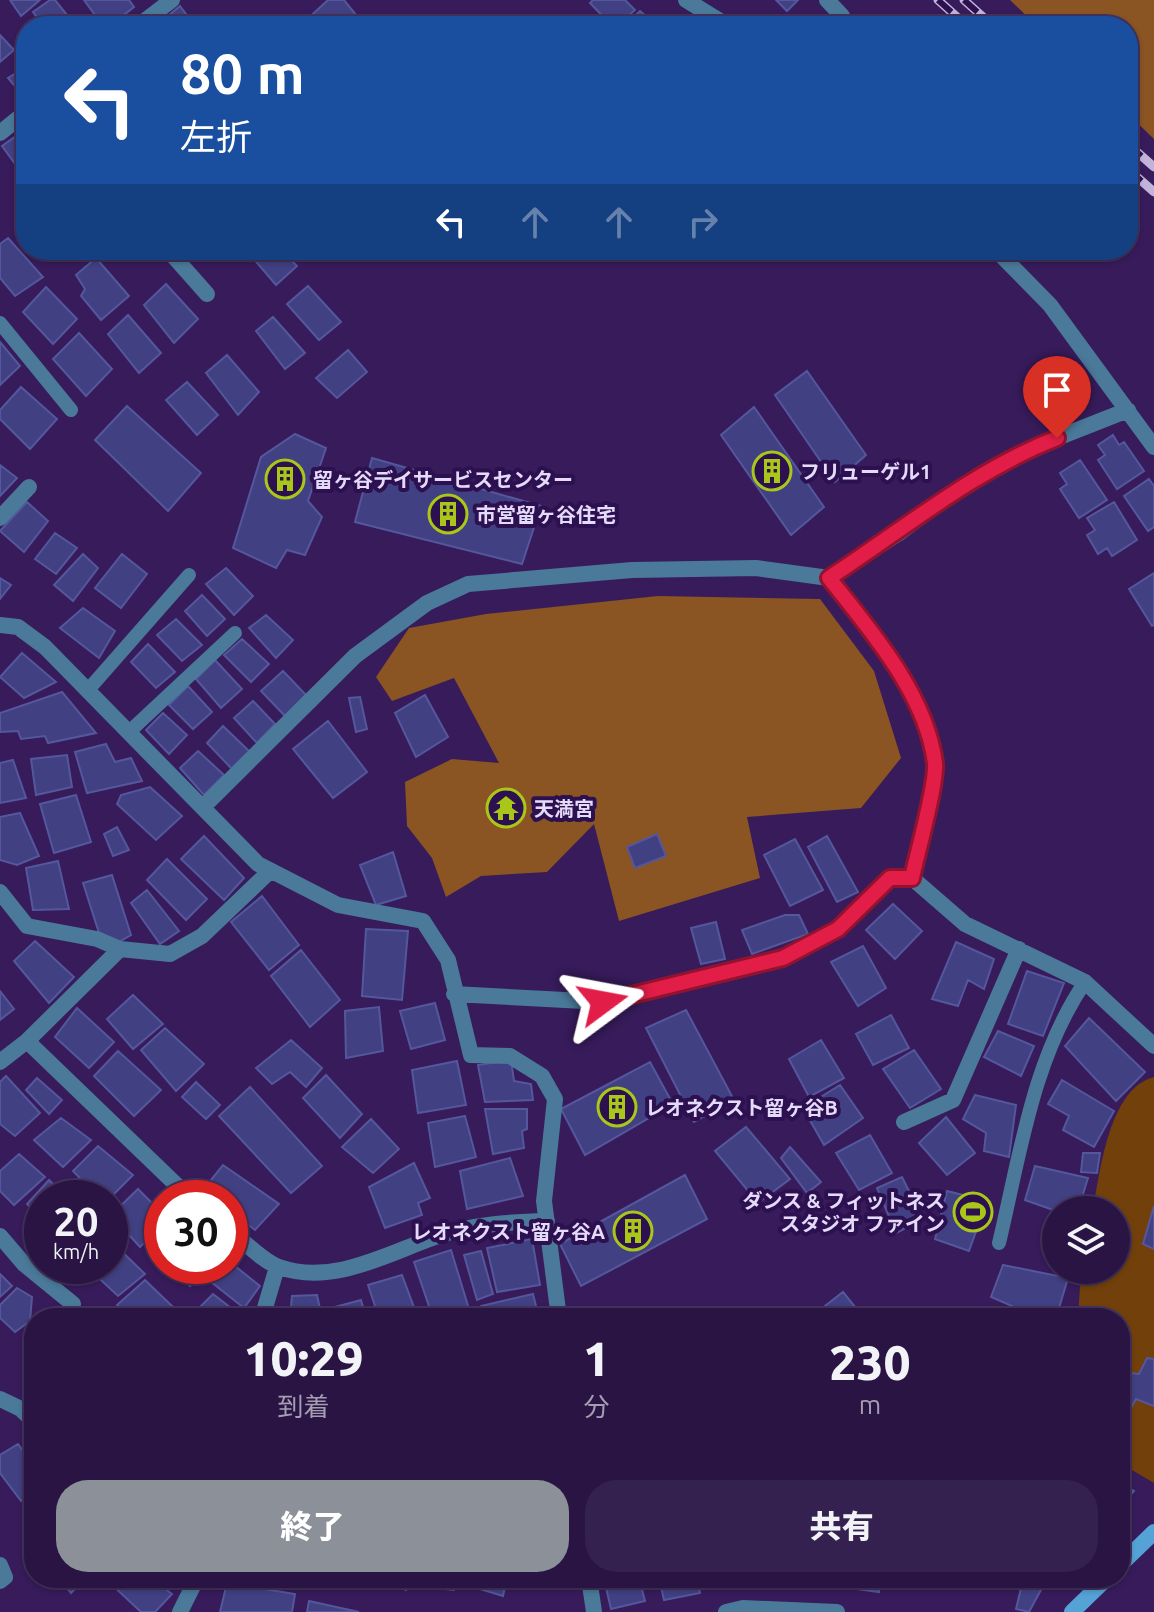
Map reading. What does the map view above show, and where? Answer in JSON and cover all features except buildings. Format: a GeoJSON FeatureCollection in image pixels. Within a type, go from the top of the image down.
{"type":"FeatureCollection","features":[{"type":"Feature","properties":{"kind":"street"},"geometry":{"type":"LineString","coordinates":[[151,16],[172,0]]}},
{"type":"Feature","properties":{"kind":"street"},"geometry":{"type":"LineString","coordinates":[[686,0],[712,16]]}},
{"type":"Feature","properties":{"kind":"street"},"geometry":{"type":"LineString","coordinates":[[827,0],[842,16]]}},
{"type":"Feature","properties":{"kind":"street"},"geometry":{"type":"LineString","coordinates":[[0,133],[16,120]]}},
{"type":"Feature","properties":{"kind":"street"},"geometry":{"type":"LineString","coordinates":[[177,260],[207,294]]}},
{"type":"Feature","properties":{"kind":"street"},"geometry":{"type":"LineString","coordinates":[[1006,260],[1050,305],[1154,447]]}},
{"type":"Feature","properties":{"kind":"street"},"geometry":{"type":"LineString","coordinates":[[203,807],[355,656],[427,603],[468,584],[663,570],[756,568],[829,578],[899,533],[963,485],[1034,447],[1128,410]]}},
{"type":"Feature","properties":{"kind":"street"},"geometry":{"type":"LineString","coordinates":[[0,518],[29,487]]}},
{"type":"Feature","properties":{"kind":"street"},"geometry":{"type":"LineString","coordinates":[[829,578],[868,628],[918,707],[935,765],[912,878]]}},
{"type":"Feature","properties":{"kind":"street"},"geometry":{"type":"LineString","coordinates":[[0,625],[18,627],[45,647],[269,872],[338,905],[423,921],[448,960],[471,1055],[510,1056],[542,1076],[555,1099],[544,1201],[558,1308]]}},
{"type":"Feature","properties":{"kind":"street"},"geometry":{"type":"LineString","coordinates":[[0,892],[27,926],[97,939],[120,949],[170,954],[202,936],[269,872]]}},
{"type":"Feature","properties":{"kind":"street"},"geometry":{"type":"LineString","coordinates":[[454,994],[603,1002],[783,958],[838,929],[890,878],[912,878],[965,924],[1085,982],[1154,1046]]}},
{"type":"Feature","properties":{"kind":"street"},"geometry":{"type":"LineString","coordinates":[[0,1062],[27,1041],[120,949]]}},
{"type":"Feature","properties":{"kind":"street"},"geometry":{"type":"LineString","coordinates":[[904,1122],[953,1100],[1019,949]]}},
{"type":"Feature","properties":{"kind":"street"},"geometry":{"type":"LineString","coordinates":[[27,1041],[171,1180]]}},
{"type":"Feature","properties":{"kind":"street"},"geometry":{"type":"LineString","coordinates":[[248,1244],[277,1267],[320,1272],[369,1264],[438,1236],[474,1227],[547,1221]]}},
{"type":"Feature","properties":{"kind":"street"},"geometry":{"type":"LineString","coordinates":[[0,1236],[24,1264],[73,1304]]}},
{"type":"Feature","properties":{"kind":"street"},"geometry":{"type":"LineString","coordinates":[[265,1308],[277,1267]]}},
{"type":"Feature","properties":{"kind":"street"},"geometry":{"type":"LineString","coordinates":[[0,1399],[24,1412]]}},
{"type":"Feature","properties":{"kind":"street"},"geometry":{"type":"LineString","coordinates":[[1130,1555],[1154,1532]]}},
{"type":"Feature","properties":{"kind":"street"},"geometry":{"type":"LineString","coordinates":[[0,1565],[5,1577],[0,1581]]}},
{"type":"Feature","properties":{"kind":"street"},"geometry":{"type":"LineString","coordinates":[[180,1612],[192,1588]]}},
{"type":"Feature","properties":{"kind":"street"},"geometry":{"type":"LineString","coordinates":[[590,1588],[594,1612]]}},
{"type":"Feature","properties":{"kind":"street"},"geometry":{"type":"LineString","coordinates":[[1072,1612],[1097,1588]]}},
{"type":"Feature","properties":{"kind":"street"},"geometry":{"type":"LineString","coordinates":[[726,1612],[743,1608],[837,1612]]}},
{"type":"Feature","properties":{"kind":"lane"},"geometry":{"type":"LineString","coordinates":[[0,323],[71,410]]}},
{"type":"Feature","properties":{"kind":"lane"},"geometry":{"type":"LineString","coordinates":[[88,690],[189,575]]}},
{"type":"Feature","properties":{"kind":"lane"},"geometry":{"type":"LineString","coordinates":[[129,732],[235,633]]}},
{"type":"Feature","properties":{"kind":"lane"},"geometry":{"type":"LineString","coordinates":[[999,1243],[1037,1085],[1066,1009],[1085,982]]}},
{"type":"Feature","properties":{"kind":"shaded area"},"geometry":{"type":"Polygon","coordinates":[[[1010,0],[1154,0],[1154,139],[1138,124],[1138,16],[1027,16],[1010,0]]]}},
{"type":"Feature","properties":{"kind":"shaded area"},"geometry":{"type":"Polygon","coordinates":[[[658,596],[820,599],[874,671],[901,758],[861,808],[747,817],[760,878],[619,921],[594,824],[547,872],[481,876],[446,897],[432,858],[407,826],[405,782],[452,759],[499,763],[454,678],[392,701],[376,677],[409,628],[486,614],[658,596]]]}},
{"type":"Feature","properties":{"kind":"shaded area"},"geometry":{"type":"Polygon","coordinates":[[[1154,1077],[1154,1483],[1130,1469],[1130,1308],[1079,1308],[1080,1284],[1130,1284],[1130,1196],[1096,1196],[1109,1133],[1126,1097],[1139,1084],[1154,1077]]]}},
{"type":"Feature","properties":{"kind":"railway"},"geometry":{"type":"LineString","coordinates":[[938,0],[956,16]]}},
{"type":"Feature","properties":{"kind":"railway"},"geometry":{"type":"LineString","coordinates":[[964,0],[982,16]]}},
{"type":"Feature","properties":{"kind":"railway"},"geometry":{"type":"LineString","coordinates":[[1138,153],[1154,167]]}},
{"type":"Feature","properties":{"kind":"railway"},"geometry":{"type":"LineString","coordinates":[[1138,178],[1154,192]]}},
{"type":"Feature","properties":{"kind":"place","name":"フリューゲル1"},"geometry":{"type":"Point","coordinates":[772,471]}},
{"type":"Feature","properties":{"kind":"place","name":"留ヶ谷デイサービスセンター"},"geometry":{"type":"Point","coordinates":[285,479]}},
{"type":"Feature","properties":{"kind":"place","name":"市営留ヶ谷住宅"},"geometry":{"type":"Point","coordinates":[448,514]}},
{"type":"Feature","properties":{"kind":"place","name":"天満宮"},"geometry":{"type":"Point","coordinates":[506,808]}},
{"type":"Feature","properties":{"kind":"place","name":"レオネクスト留ヶ谷B"},"geometry":{"type":"Point","coordinates":[617,1107]}},
{"type":"Feature","properties":{"kind":"place","name":"ダンス & フィットネス スタジオ ファイン"},"geometry":{"type":"Point","coordinates":[973,1212]}},
{"type":"Feature","properties":{"kind":"place","name":"レオネクスト留ヶ谷A"},"geometry":{"type":"Point","coordinates":[633,1231]}},
{"type":"Feature","properties":{"kind":"route"},"geometry":{"type":"LineString","coordinates":[[603,1002],[783,958],[838,929],[890,878],[912,878],[935,765],[918,707],[868,628],[829,578],[899,533],[963,485],[1057,438]]}}]}
